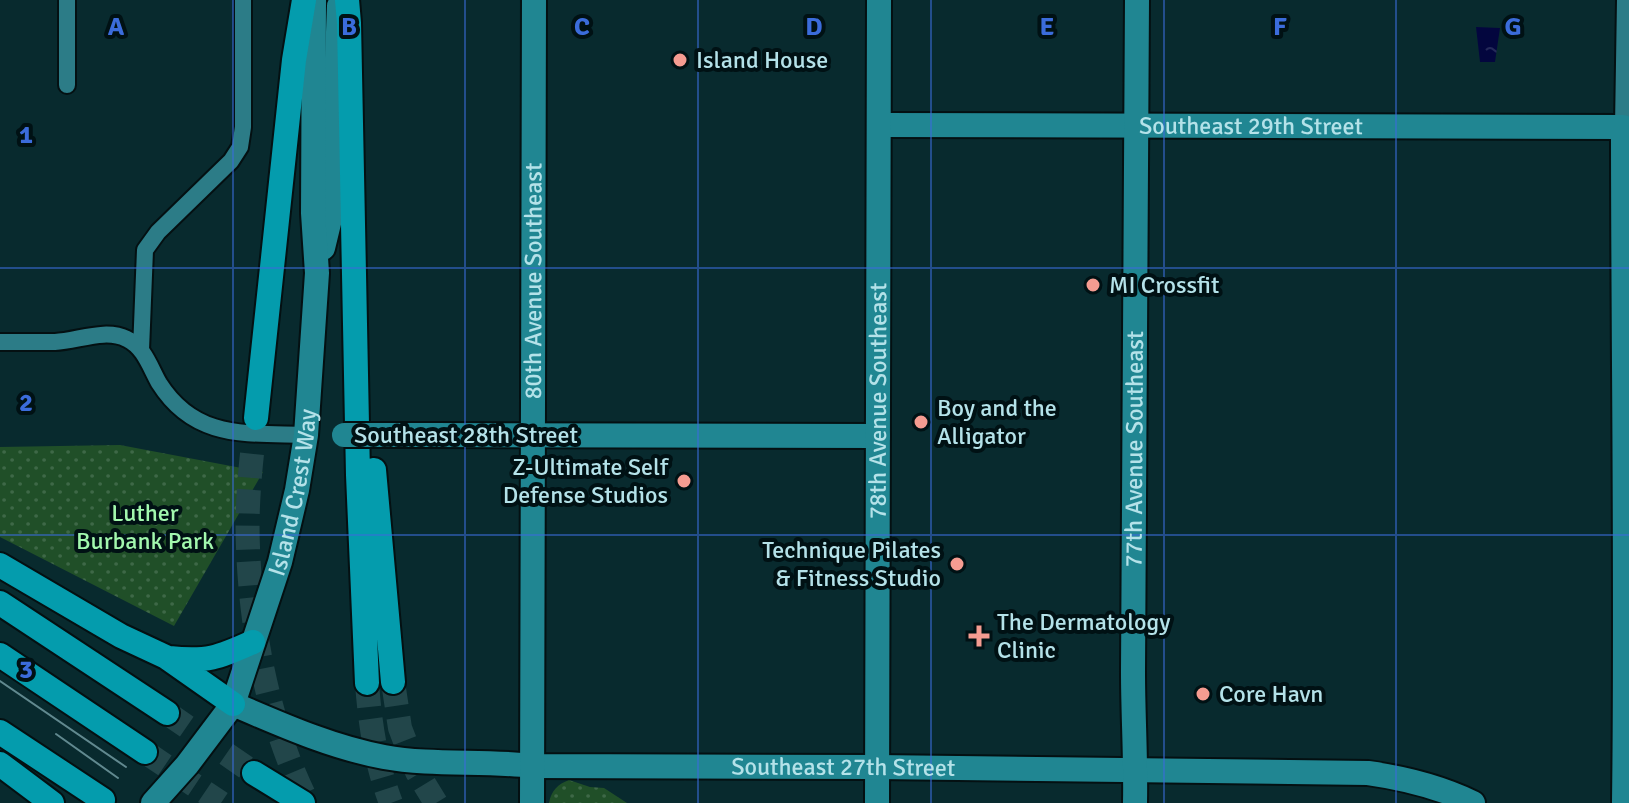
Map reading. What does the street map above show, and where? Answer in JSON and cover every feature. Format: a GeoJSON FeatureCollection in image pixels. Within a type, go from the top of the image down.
{"type":"FeatureCollection","features":[{"type":"Feature","properties":{"kind":"highway"},"geometry":{"type":"LineString","coordinates":[[256,418],[294,60],[304,0]]}},
{"type":"Feature","properties":{"kind":"highway"},"geometry":{"type":"LineString","coordinates":[[350,8],[358,475],[367,683]]}},
{"type":"Feature","properties":{"kind":"highway"},"geometry":{"type":"LineString","coordinates":[[354,252],[393,682]]}},
{"type":"Feature","properties":{"kind":"highway"},"geometry":{"type":"LineString","coordinates":[[0,565],[121,636],[166,657],[233,704]]}},
{"type":"Feature","properties":{"kind":"highway"},"geometry":{"type":"LineString","coordinates":[[0,603],[167,713]]}},
{"type":"Feature","properties":{"kind":"highway"},"geometry":{"type":"LineString","coordinates":[[166,657],[210,659],[253,642]]}},
{"type":"Feature","properties":{"kind":"highway"},"geometry":{"type":"LineString","coordinates":[[0,655],[145,752]]}},
{"type":"Feature","properties":{"kind":"highway"},"geometry":{"type":"LineString","coordinates":[[0,732],[103,800]]}},
{"type":"Feature","properties":{"kind":"highway"},"geometry":{"type":"LineString","coordinates":[[0,764],[52,803]]}},
{"type":"Feature","properties":{"kind":"highway"},"geometry":{"type":"LineString","coordinates":[[254,773],[303,803]]}},
{"type":"Feature","properties":{"kind":"street"},"geometry":{"type":"LineString","coordinates":[[67,0],[67,85]]}},
{"type":"Feature","properties":{"kind":"street"},"geometry":{"type":"LineString","coordinates":[[141,350],[145,250],[158,232],[231,161],[240,147],[243,127],[243,0]]}},
{"type":"Feature","properties":{"kind":"street","name":"Island Crest Way"},"geometry":{"type":"LineString","coordinates":[[153,803],[187,765],[233,704],[280,562],[297,490],[306,435],[317,273],[313,213],[314,0]]}},
{"type":"Feature","properties":{"kind":"street","name":"Island Crest Way"},"geometry":{"type":"LineString","coordinates":[[317,273],[331,215],[339,0]]}},
{"type":"Feature","properties":{"kind":"street","name":"80th Avenue Southeast"},"geometry":{"type":"LineString","coordinates":[[532,803],[534,0]]}},
{"type":"Feature","properties":{"kind":"street","name":"78th Avenue Southeast"},"geometry":{"type":"LineString","coordinates":[[877,803],[879,0]]}},
{"type":"Feature","properties":{"kind":"street","name":"77th Avenue Southeast"},"geometry":{"type":"LineString","coordinates":[[1135,803],[1137,0]]}},
{"type":"Feature","properties":{"kind":"street"},"geometry":{"type":"LineString","coordinates":[[1624,803],[1625,0]]}},
{"type":"Feature","properties":{"kind":"street","name":"Southeast 29th Street"},"geometry":{"type":"LineString","coordinates":[[879,125],[1623,127]]}},
{"type":"Feature","properties":{"kind":"street"},"geometry":{"type":"LineString","coordinates":[[0,342],[58,342],[99,335],[128,339],[141,350]]}},
{"type":"Feature","properties":{"kind":"street","name":"Southeast 28th Street"},"geometry":{"type":"LineString","coordinates":[[141,350],[171,400],[192,418],[230,431],[306,435],[878,436]]}},
{"type":"Feature","properties":{"kind":"street","name":"Southeast 27th Street"},"geometry":{"type":"LineString","coordinates":[[233,704],[345,748],[434,762],[501,762],[532,766],[1368,773],[1396,776],[1467,800]]}},
{"type":"Feature","properties":{"kind":"green space","name":"Luther Burbank Park"},"geometry":{"type":"Polygon","coordinates":[[[120,445],[263,472],[174,626],[0,537],[0,447],[120,445]]]}},
{"type":"Feature","properties":{"kind":"green space"},"geometry":{"type":"Polygon","coordinates":[[[569,780],[604,788],[627,803],[549,803],[556,788],[569,780]]]}},
{"type":"Feature","properties":{"kind":"water"},"geometry":{"type":"Polygon","coordinates":[[[1476,27],[1500,28],[1495,62],[1480,62],[1476,27]]]}},
{"type":"Feature","properties":{"kind":"tunnel"},"geometry":{"type":"LineString","coordinates":[[256,418],[248,515],[253,612],[273,711],[294,774],[308,803]]}},
{"type":"Feature","properties":{"kind":"tunnel"},"geometry":{"type":"LineString","coordinates":[[393,682],[400,728],[417,772],[436,803]]}},
{"type":"Feature","properties":{"kind":"tunnel"},"geometry":{"type":"LineString","coordinates":[[367,683],[374,744],[391,803]]}},
{"type":"Feature","properties":{"kind":"tunnel"},"geometry":{"type":"LineString","coordinates":[[167,713],[254,773]]}},
{"type":"Feature","properties":{"kind":"tunnel"},"geometry":{"type":"LineString","coordinates":[[145,752],[221,803]]}},
{"type":"Feature","properties":{"kind":"tram line"},"geometry":{"type":"LineString","coordinates":[[0,681],[126,767]]}},
{"type":"Feature","properties":{"kind":"tram line"},"geometry":{"type":"LineString","coordinates":[[56,734],[118,778]]}},
{"type":"Feature","properties":{"kind":"place","name":"Island House"},"geometry":{"type":"Point","coordinates":[680,60]}},
{"type":"Feature","properties":{"kind":"place","name":"MI Crossfit"},"geometry":{"type":"Point","coordinates":[1093,285]}},
{"type":"Feature","properties":{"kind":"place","name":"Boy and the Alligator"},"geometry":{"type":"Point","coordinates":[921,422]}},
{"type":"Feature","properties":{"kind":"place","name":"Z-Ultimate Self Defense Studios"},"geometry":{"type":"Point","coordinates":[684,481]}},
{"type":"Feature","properties":{"kind":"place","name":"Technique Pilates & Fitness Studio"},"geometry":{"type":"Point","coordinates":[957,564]}},
{"type":"Feature","properties":{"kind":"place","name":"The Dermatology Clinic"},"geometry":{"type":"Point","coordinates":[979,636]}},
{"type":"Feature","properties":{"kind":"place","name":"Core Havn"},"geometry":{"type":"Point","coordinates":[1203,694]}}]}
